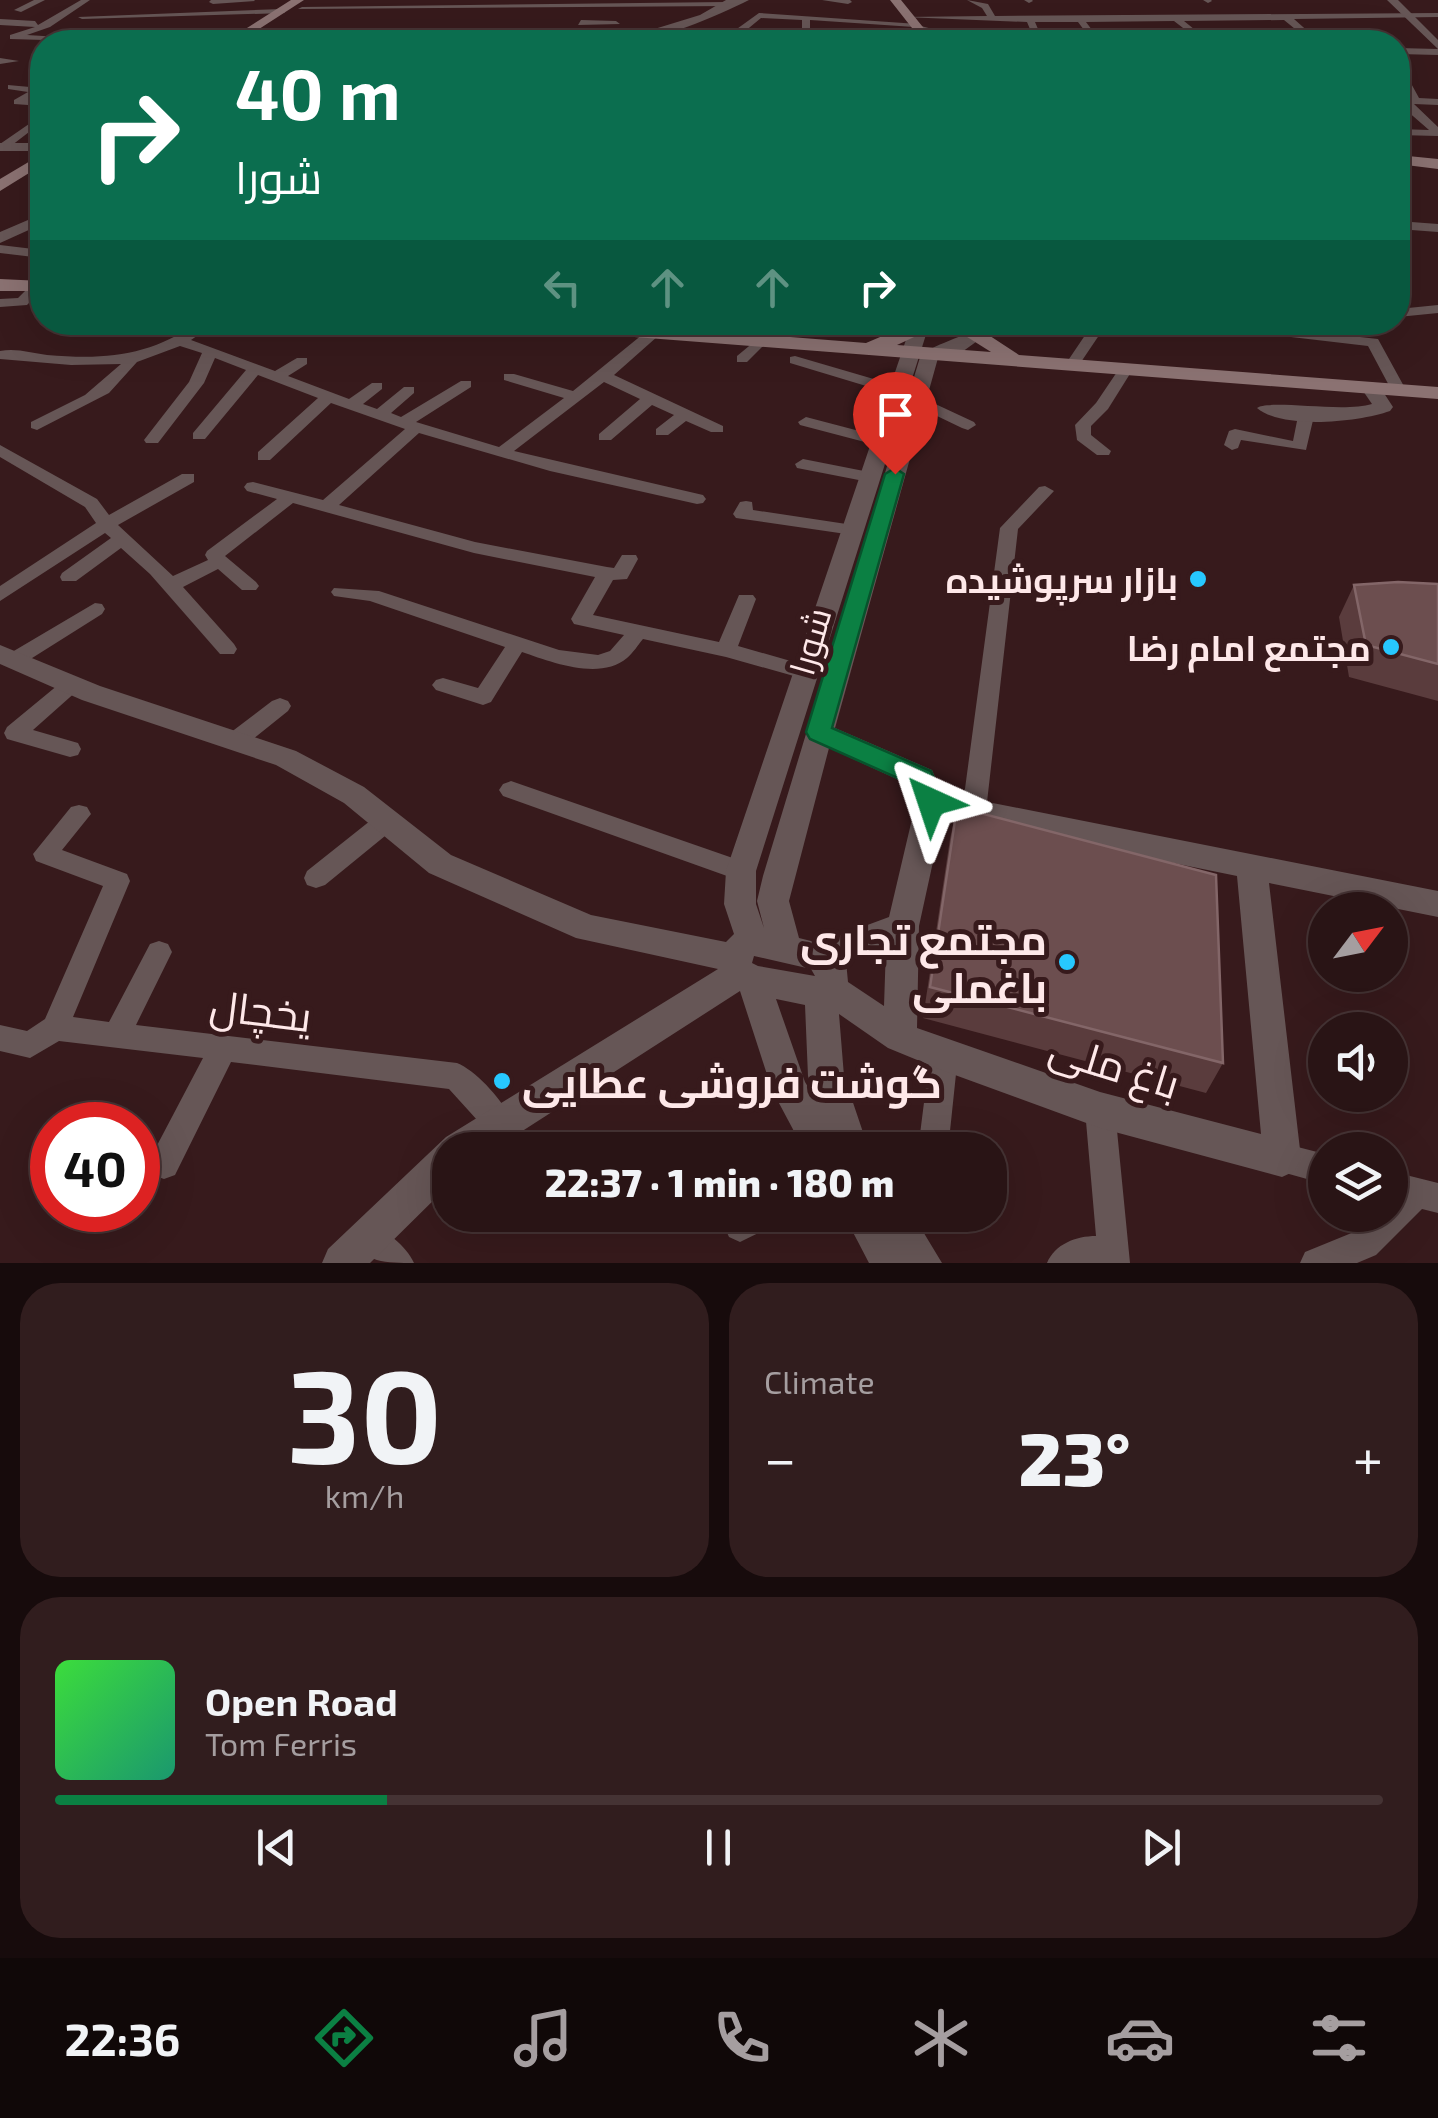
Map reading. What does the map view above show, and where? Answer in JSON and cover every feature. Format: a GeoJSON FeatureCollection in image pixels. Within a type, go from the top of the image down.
{"type":"FeatureCollection","features":[{"type":"Feature","properties":{"kind":"main road"},"geometry":{"type":"LineString","coordinates":[[258,30],[282,11],[316,0]]}},
{"type":"Feature","properties":{"kind":"main road"},"geometry":{"type":"LineString","coordinates":[[895,0],[919,30]]}},
{"type":"Feature","properties":{"kind":"main road"},"geometry":{"type":"LineString","coordinates":[[260,30],[301,4]]}},
{"type":"Feature","properties":{"kind":"main road"},"geometry":{"type":"LineString","coordinates":[[1410,162],[1438,168]]}},
{"type":"Feature","properties":{"kind":"main road"},"geometry":{"type":"LineString","coordinates":[[1410,168],[1438,168]]}},
{"type":"Feature","properties":{"kind":"main road"},"geometry":{"type":"LineString","coordinates":[[1,193],[30,169]]}},
{"type":"Feature","properties":{"kind":"main road"},"geometry":{"type":"LineString","coordinates":[[1,193],[30,178]]}},
{"type":"Feature","properties":{"kind":"main road"},"geometry":{"type":"LineString","coordinates":[[0,282],[30,285]]}},
{"type":"Feature","properties":{"kind":"main road"},"geometry":{"type":"LineString","coordinates":[[726,335],[845,348],[1438,393]]}},
{"type":"Feature","properties":{"kind":"main road"},"geometry":{"type":"LineString","coordinates":[[845,348],[889,342],[902,335]]}},
{"type":"Feature","properties":{"kind":"main road"},"geometry":{"type":"LineString","coordinates":[[980,335],[996,350],[1037,362]]}},
{"type":"Feature","properties":{"kind":"street"},"geometry":{"type":"LineString","coordinates":[[18,10],[41,0]]}},
{"type":"Feature","properties":{"kind":"street"},"geometry":{"type":"LineString","coordinates":[[33,30],[86,0]]}},
{"type":"Feature","properties":{"kind":"street"},"geometry":{"type":"LineString","coordinates":[[139,4],[251,0],[207,30]]}},
{"type":"Feature","properties":{"kind":"street"},"geometry":{"type":"LineString","coordinates":[[301,4],[488,8],[726,4],[744,0]]}},
{"type":"Feature","properties":{"kind":"street"},"geometry":{"type":"LineString","coordinates":[[793,16],[806,0]]}},
{"type":"Feature","properties":{"kind":"street"},"geometry":{"type":"LineString","coordinates":[[826,0],[848,2]]}},
{"type":"Feature","properties":{"kind":"street"},"geometry":{"type":"LineString","coordinates":[[971,0],[1000,21]]}},
{"type":"Feature","properties":{"kind":"street"},"geometry":{"type":"LineString","coordinates":[[1055,0],[1078,5]]}},
{"type":"Feature","properties":{"kind":"street"},"geometry":{"type":"LineString","coordinates":[[1027,2],[1035,30]]}},
{"type":"Feature","properties":{"kind":"street"},"geometry":{"type":"LineString","coordinates":[[1334,2],[1340,12],[1357,16],[1376,28]]}},
{"type":"Feature","properties":{"kind":"street"},"geometry":{"type":"LineString","coordinates":[[658,30],[704,17],[726,4]]}},
{"type":"Feature","properties":{"kind":"street"},"geometry":{"type":"LineString","coordinates":[[935,4],[941,18]]}},
{"type":"Feature","properties":{"kind":"street"},"geometry":{"type":"LineString","coordinates":[[1134,4],[1143,18]]}},
{"type":"Feature","properties":{"kind":"street"},"geometry":{"type":"LineString","coordinates":[[521,5],[632,16]]}},
{"type":"Feature","properties":{"kind":"street"},"geometry":{"type":"LineString","coordinates":[[1390,5],[1405,13],[1438,49],[1410,56]]}},
{"type":"Feature","properties":{"kind":"street"},"geometry":{"type":"LineString","coordinates":[[471,21],[488,8]]}},
{"type":"Feature","properties":{"kind":"street"},"geometry":{"type":"LineString","coordinates":[[1256,8],[1265,15]]}},
{"type":"Feature","properties":{"kind":"street"},"geometry":{"type":"LineString","coordinates":[[913,23],[941,18],[1000,21],[1104,16],[1120,20],[1265,15],[1284,10],[1299,16],[1335,18],[1405,13],[1437,16]]}},
{"type":"Feature","properties":{"kind":"street"},"geometry":{"type":"LineString","coordinates":[[1284,10],[1304,30]]}},
{"type":"Feature","properties":{"kind":"street"},"geometry":{"type":"LineString","coordinates":[[82,17],[282,11]]}},
{"type":"Feature","properties":{"kind":"street"},"geometry":{"type":"LineString","coordinates":[[590,14],[578,26],[616,24]]}},
{"type":"Feature","properties":{"kind":"street"},"geometry":{"type":"LineString","coordinates":[[740,30],[759,15],[834,19],[850,16],[913,23],[935,30]]}},
{"type":"Feature","properties":{"kind":"street"},"geometry":{"type":"LineString","coordinates":[[806,17],[806,30]]}},
{"type":"Feature","properties":{"kind":"street"},"geometry":{"type":"LineString","coordinates":[[1174,17],[1191,30]]}},
{"type":"Feature","properties":{"kind":"street"},"geometry":{"type":"LineString","coordinates":[[1335,18],[1346,27]]}},
{"type":"Feature","properties":{"kind":"street"},"geometry":{"type":"LineString","coordinates":[[834,19],[838,30]]}},
{"type":"Feature","properties":{"kind":"street"},"geometry":{"type":"LineString","coordinates":[[302,30],[313,20]]}},
{"type":"Feature","properties":{"kind":"street"},"geometry":{"type":"LineString","coordinates":[[1080,20],[1088,30]]}},
{"type":"Feature","properties":{"kind":"street"},"geometry":{"type":"LineString","coordinates":[[1120,20],[1123,30]]}},
{"type":"Feature","properties":{"kind":"street"},"geometry":{"type":"LineString","coordinates":[[0,22],[47,25]]}},
{"type":"Feature","properties":{"kind":"street"},"geometry":{"type":"LineString","coordinates":[[156,26],[215,25]]}},
{"type":"Feature","properties":{"kind":"street"},"geometry":{"type":"LineString","coordinates":[[362,30],[364,26],[404,26]]}},
{"type":"Feature","properties":{"kind":"street"},"geometry":{"type":"LineString","coordinates":[[0,40],[30,31]]}},
{"type":"Feature","properties":{"kind":"street"},"geometry":{"type":"LineString","coordinates":[[13,37],[30,38]]}},
{"type":"Feature","properties":{"kind":"street"},"geometry":{"type":"LineString","coordinates":[[1410,60],[1438,64]]}},
{"type":"Feature","properties":{"kind":"street"},"geometry":{"type":"LineString","coordinates":[[0,61],[14,61]]}},
{"type":"Feature","properties":{"kind":"street"},"geometry":{"type":"LineString","coordinates":[[6,88],[26,76]]}},
{"type":"Feature","properties":{"kind":"street"},"geometry":{"type":"LineString","coordinates":[[30,94],[16,102],[30,103]]}},
{"type":"Feature","properties":{"kind":"street"},"geometry":{"type":"LineString","coordinates":[[1410,100],[1438,102]]}},
{"type":"Feature","properties":{"kind":"street"},"geometry":{"type":"LineString","coordinates":[[1410,104],[1438,133]]}},
{"type":"Feature","properties":{"kind":"street"},"geometry":{"type":"LineString","coordinates":[[1,147],[30,126]]}},
{"type":"Feature","properties":{"kind":"street"},"geometry":{"type":"LineString","coordinates":[[1410,132],[1438,133]]}},
{"type":"Feature","properties":{"kind":"street"},"geometry":{"type":"LineString","coordinates":[[1,147],[30,147]]}},
{"type":"Feature","properties":{"kind":"street"},"geometry":{"type":"LineString","coordinates":[[0,238],[30,224]]}},
{"type":"Feature","properties":{"kind":"street"},"geometry":{"type":"LineString","coordinates":[[0,250],[30,253]]}},
{"type":"Feature","properties":{"kind":"street"},"geometry":{"type":"LineString","coordinates":[[0,303],[22,302],[30,295]]}},
{"type":"Feature","properties":{"kind":"street"},"geometry":{"type":"LineString","coordinates":[[1410,312],[1438,309]]}},
{"type":"Feature","properties":{"kind":"street"},"geometry":{"type":"LineString","coordinates":[[0,355],[16,351],[38,358],[85,362],[132,358],[168,350],[192,335]]}},
{"type":"Feature","properties":{"kind":"street"},"geometry":{"type":"LineString","coordinates":[[502,452],[651,335]]}},
{"type":"Feature","properties":{"kind":"street","name":"شورا"},"geometry":{"type":"LineString","coordinates":[[786,949],[774,902],[920,353],[920,335]]}},
{"type":"Feature","properties":{"kind":"street"},"geometry":{"type":"LineString","coordinates":[[920,353],[956,348],[968,335]]}},
{"type":"Feature","properties":{"kind":"street"},"geometry":{"type":"LineString","coordinates":[[1076,360],[1092,335]]}},
{"type":"Feature","properties":{"kind":"street"},"geometry":{"type":"LineString","coordinates":[[1307,335],[1373,342]]}},
{"type":"Feature","properties":{"kind":"street"},"geometry":{"type":"LineString","coordinates":[[1373,342],[1378,335]]}},
{"type":"Feature","properties":{"kind":"street"},"geometry":{"type":"LineString","coordinates":[[742,358],[760,341]]}},
{"type":"Feature","properties":{"kind":"street"},"geometry":{"type":"LineString","coordinates":[[182,342],[410,424],[597,478],[697,499]]}},
{"type":"Feature","properties":{"kind":"street"},"geometry":{"type":"LineString","coordinates":[[1373,342],[1398,390]]}},
{"type":"Feature","properties":{"kind":"street"},"geometry":{"type":"LineString","coordinates":[[152,440],[196,383],[211,350]]}},
{"type":"Feature","properties":{"kind":"street"},"geometry":{"type":"LineString","coordinates":[[24,369],[38,358]]}},
{"type":"Feature","properties":{"kind":"street"},"geometry":{"type":"LineString","coordinates":[[37,426],[112,382],[126,371],[132,358]]}},
{"type":"Feature","properties":{"kind":"street"},"geometry":{"type":"LineString","coordinates":[[795,360],[906,395],[968,425]]}},
{"type":"Feature","properties":{"kind":"street"},"geometry":{"type":"LineString","coordinates":[[278,376],[302,361]]}},
{"type":"Feature","properties":{"kind":"street"},"geometry":{"type":"LineString","coordinates":[[198,436],[257,367]]}},
{"type":"Feature","properties":{"kind":"street"},"geometry":{"type":"LineString","coordinates":[[1102,451],[1083,437],[1083,425],[1102,406],[1126,369]]}},
{"type":"Feature","properties":{"kind":"street"},"geometry":{"type":"LineString","coordinates":[[602,376],[717,429]]}},
{"type":"Feature","properties":{"kind":"street"},"geometry":{"type":"LineString","coordinates":[[510,378],[572,396]]}},
{"type":"Feature","properties":{"kind":"street"},"geometry":{"type":"LineString","coordinates":[[328,505],[410,424],[466,384]]}},
{"type":"Feature","properties":{"kind":"street"},"geometry":{"type":"LineString","coordinates":[[352,404],[377,386]]}},
{"type":"Feature","properties":{"kind":"street"},"geometry":{"type":"LineString","coordinates":[[1268,408],[1306,416],[1370,412],[1383,407],[1371,388]]}},
{"type":"Feature","properties":{"kind":"street"},"geometry":{"type":"LineString","coordinates":[[380,414],[409,390]]}},
{"type":"Feature","properties":{"kind":"street","name":"شورا"},"geometry":{"type":"LineString","coordinates":[[814,1132],[790,1090],[745,963],[740,904],[742,871],[880,441],[906,395]]}},
{"type":"Feature","properties":{"kind":"street"},"geometry":{"type":"LineString","coordinates":[[264,456],[328,397]]}},
{"type":"Feature","properties":{"kind":"street"},"geometry":{"type":"LineString","coordinates":[[605,437],[650,398]]}},
{"type":"Feature","properties":{"kind":"street"},"geometry":{"type":"LineString","coordinates":[[662,432],[683,415]]}},
{"type":"Feature","properties":{"kind":"street"},"geometry":{"type":"LineString","coordinates":[[1232,445],[1235,434],[1300,447],[1306,416]]}},
{"type":"Feature","properties":{"kind":"street"},"geometry":{"type":"LineString","coordinates":[[806,422],[880,441]]}},
{"type":"Feature","properties":{"kind":"street"},"geometry":{"type":"LineString","coordinates":[[0,450],[90,504],[120,540],[171,585],[227,650]]}},
{"type":"Feature","properties":{"kind":"street"},"geometry":{"type":"LineString","coordinates":[[803,464],[869,476]]}},
{"type":"Feature","properties":{"kind":"street"},"geometry":{"type":"LineString","coordinates":[[0,596],[106,524],[188,478]]}},
{"type":"Feature","properties":{"kind":"street"},"geometry":{"type":"LineString","coordinates":[[253,488],[453,541],[607,573],[620,575],[629,560]]}},
{"type":"Feature","properties":{"kind":"street"},"geometry":{"type":"LineString","coordinates":[[974,811],[1009,528],[1045,491]]}},
{"type":"Feature","properties":{"kind":"street"},"geometry":{"type":"LineString","coordinates":[[249,586],[214,555],[292,496]]}},
{"type":"Feature","properties":{"kind":"street"},"geometry":{"type":"LineString","coordinates":[[746,506],[742,514],[853,530]]}},
{"type":"Feature","properties":{"kind":"street"},"geometry":{"type":"LineString","coordinates":[[382,542],[397,526]]}},
{"type":"Feature","properties":{"kind":"street"},"geometry":{"type":"LineString","coordinates":[[69,577],[120,540]]}},
{"type":"Feature","properties":{"kind":"street"},"geometry":{"type":"LineString","coordinates":[[436,556],[453,541]]}},
{"type":"Feature","properties":{"kind":"street"},"geometry":{"type":"LineString","coordinates":[[171,585],[220,561]]}},
{"type":"Feature","properties":{"kind":"street"},"geometry":{"type":"LineString","coordinates":[[607,573],[582,619],[636,634],[726,650],[808,673]]}},
{"type":"Feature","properties":{"kind":"street"},"geometry":{"type":"LineString","coordinates":[[341,592],[372,594],[558,657],[598,662],[617,656],[636,634]]}},
{"type":"Feature","properties":{"kind":"street"},"geometry":{"type":"LineString","coordinates":[[726,650],[746,599]]}},
{"type":"Feature","properties":{"kind":"street"},"geometry":{"type":"LineString","coordinates":[[7,657],[95,609]]}},
{"type":"Feature","properties":{"kind":"street"},"geometry":{"type":"LineString","coordinates":[[443,685],[482,696],[518,642]]}},
{"type":"Feature","properties":{"kind":"street"},"geometry":{"type":"LineString","coordinates":[[7,657],[72,685],[286,758],[354,795],[440,864],[587,928],[823,979],[903,926]]}},
{"type":"Feature","properties":{"kind":"street"},"geometry":{"type":"LineString","coordinates":[[70,749],[16,733],[72,685]]}},
{"type":"Feature","properties":{"kind":"street"},"geometry":{"type":"LineString","coordinates":[[234,742],[280,706]]}},
{"type":"Feature","properties":{"kind":"street"},"geometry":{"type":"LineString","coordinates":[[819,732],[922,778],[931,802],[903,926],[900,1037]]}},
{"type":"Feature","properties":{"kind":"street"},"geometry":{"type":"LineString","coordinates":[[511,790],[742,871]]}},
{"type":"Feature","properties":{"kind":"street"},"geometry":{"type":"LineString","coordinates":[[931,802],[1438,904]]}},
{"type":"Feature","properties":{"kind":"street"},"geometry":{"type":"LineString","coordinates":[[54,1028],[118,881],[45,854],[79,814]]}},
{"type":"Feature","properties":{"kind":"street"},"geometry":{"type":"LineString","coordinates":[[316,878],[388,820]]}},
{"type":"Feature","properties":{"kind":"street"},"geometry":{"type":"LineString","coordinates":[[1252,868],[1282,1158],[1308,1165]]}},
{"type":"Feature","properties":{"kind":"street"},"geometry":{"type":"LineString","coordinates":[[484,1132],[745,963],[786,949],[823,979],[826,1076],[844,1132]]}},
{"type":"Feature","properties":{"kind":"street"},"geometry":{"type":"LineString","coordinates":[[117,1036],[160,952]]}},
{"type":"Feature","properties":{"kind":"street","name":"باغ ملی"},"geometry":{"type":"LineString","coordinates":[[823,979],[900,1037],[944,1055],[1100,1110],[1282,1158]]}},
{"type":"Feature","properties":{"kind":"street","name":"یخچال"},"geometry":{"type":"LineString","coordinates":[[0,1038],[30,1045],[54,1028],[457,1077],[498,1122]]}},
{"type":"Feature","properties":{"kind":"street"},"geometry":{"type":"LineString","coordinates":[[164,1164],[223,1048]]}},
{"type":"Feature","properties":{"kind":"street"},"geometry":{"type":"LineString","coordinates":[[935,1132],[944,1055]]}},
{"type":"Feature","properties":{"kind":"street"},"geometry":{"type":"LineString","coordinates":[[1063,1263],[1082,1252],[1114,1257],[1100,1110]]}},
{"type":"Feature","properties":{"kind":"street"},"geometry":{"type":"LineString","coordinates":[[398,1263],[355,1251],[432,1175]]}},
{"type":"Feature","properties":{"kind":"street"},"geometry":{"type":"LineString","coordinates":[[1316,1263],[1365,1244],[1415,1192]]}},
{"type":"Feature","properties":{"kind":"street"},"geometry":{"type":"LineString","coordinates":[[873,1232],[891,1263]]}},
{"type":"Feature","properties":{"kind":"street"},"geometry":{"type":"LineString","coordinates":[[901,1232],[922,1263]]}},
{"type":"Feature","properties":{"kind":"building"},"geometry":{"type":"Polygon","coordinates":[[[1438,584],[1438,664],[1366,645],[1354,585],[1438,584]]]}},
{"type":"Feature","properties":{"kind":"building","name":"مجتمع تجاری باغملی"},"geometry":{"type":"Polygon","coordinates":[[[957,807],[1216,875],[1223,1063],[930,987],[957,807]]]}},
{"type":"Feature","properties":{"kind":"place","name":"بازار سرپوشیده"},"geometry":{"type":"Point","coordinates":[1198,579]}},
{"type":"Feature","properties":{"kind":"place","name":"مجتمع امام رضا"},"geometry":{"type":"Point","coordinates":[1391,647]}},
{"type":"Feature","properties":{"kind":"place","name":"مجتمع تجاری باغملی"},"geometry":{"type":"Point","coordinates":[1067,962]}},
{"type":"Feature","properties":{"kind":"place","name":"گوشت فروشی عطایی"},"geometry":{"type":"Point","coordinates":[502,1081]}},
{"type":"Feature","properties":{"kind":"route"},"geometry":{"type":"LineString","coordinates":[[895,474],[819,732],[922,778],[931,802]]}}]}
